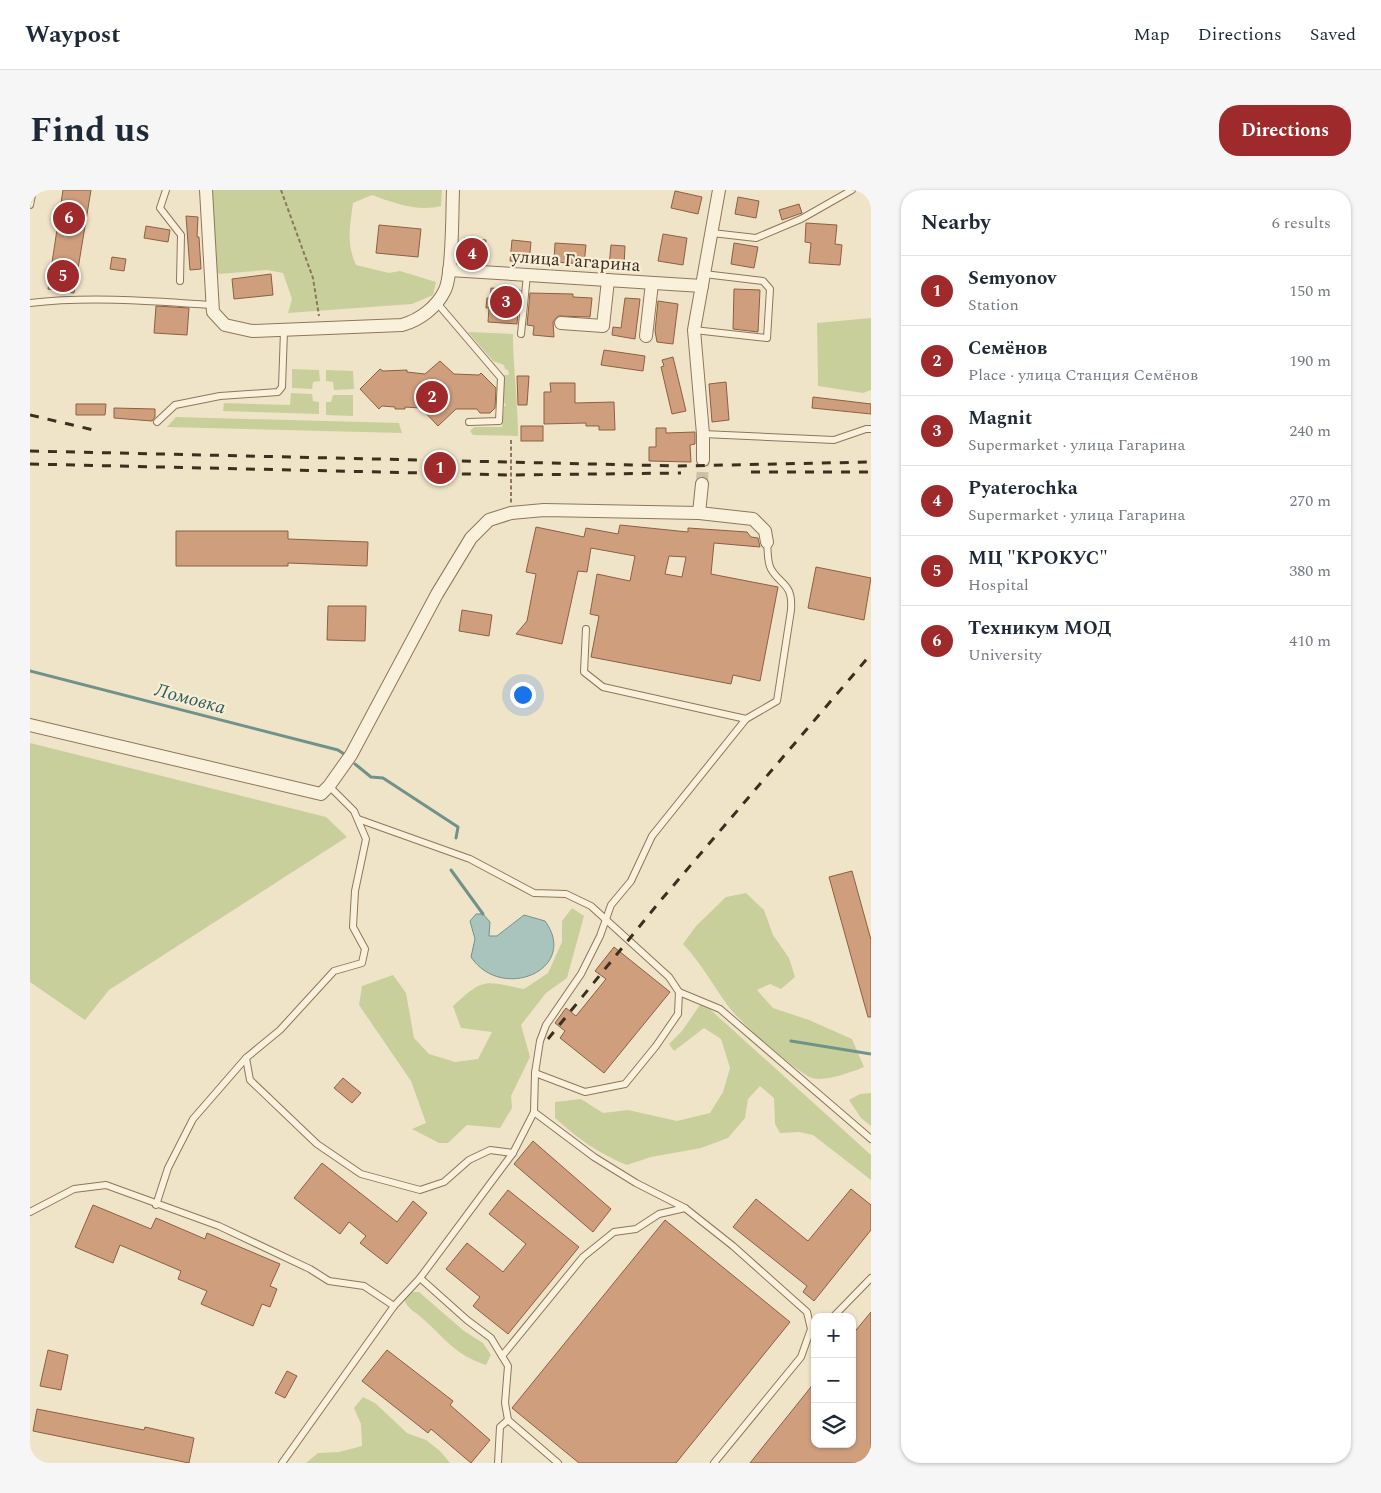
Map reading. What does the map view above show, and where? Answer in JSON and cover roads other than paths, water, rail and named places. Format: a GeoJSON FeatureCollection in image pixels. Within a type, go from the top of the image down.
{"type":"FeatureCollection","features":[{"type":"Feature","properties":{"kind":"street"},"geometry":{"type":"LineString","coordinates":[[206,190],[212,268],[211,305],[218,319],[230,328],[252,331],[321,330],[402,325],[420,318],[437,303],[445,289],[449,270],[453,190]]}},
{"type":"Feature","properties":{"kind":"street"},"geometry":{"type":"LineString","coordinates":[[703,460],[703,434],[694,330],[719,190]]}},
{"type":"Feature","properties":{"kind":"street","name":"улица Гагарина"},"geometry":{"type":"LineString","coordinates":[[449,270],[652,283],[703,280]]}},
{"type":"Feature","properties":{"kind":"street"},"geometry":{"type":"LineString","coordinates":[[561,323],[602,326],[608,280]]}},
{"type":"Feature","properties":{"kind":"street"},"geometry":{"type":"LineString","coordinates":[[646,336],[652,283]]}},
{"type":"Feature","properties":{"kind":"street"},"geometry":{"type":"LineString","coordinates":[[699,513],[702,484]]}},
{"type":"Feature","properties":{"kind":"street"},"geometry":{"type":"LineString","coordinates":[[30,725],[321,794],[351,755],[437,594],[471,538],[489,520],[511,513],[544,510],[699,513],[753,520],[765,531],[767,542]]}},
{"type":"Feature","properties":{"kind":"lane"},"geometry":{"type":"LineString","coordinates":[[30,205],[33,190]]}},
{"type":"Feature","properties":{"kind":"lane"},"geometry":{"type":"LineString","coordinates":[[166,190],[160,208],[181,235],[180,281]]}},
{"type":"Feature","properties":{"kind":"lane"},"geometry":{"type":"LineString","coordinates":[[712,232],[756,238],[801,219],[852,190]]}},
{"type":"Feature","properties":{"kind":"lane"},"geometry":{"type":"LineString","coordinates":[[521,334],[527,275]]}},
{"type":"Feature","properties":{"kind":"lane"},"geometry":{"type":"LineString","coordinates":[[694,330],[767,338],[770,289],[763,281],[703,280]]}},
{"type":"Feature","properties":{"kind":"lane"},"geometry":{"type":"LineString","coordinates":[[30,303],[51,300],[147,301],[211,305]]}},
{"type":"Feature","properties":{"kind":"lane"},"geometry":{"type":"LineString","coordinates":[[437,303],[501,378],[499,421],[468,422]]}},
{"type":"Feature","properties":{"kind":"lane"},"geometry":{"type":"LineString","coordinates":[[156,422],[175,405],[214,397],[278,392],[282,388],[284,331]]}},
{"type":"Feature","properties":{"kind":"lane"},"geometry":{"type":"LineString","coordinates":[[703,434],[834,440],[871,429]]}},
{"type":"Feature","properties":{"kind":"lane"},"geometry":{"type":"LineString","coordinates":[[282,1463],[394,1306],[420,1278],[513,1153],[534,1112],[535,1073],[540,1041],[546,1025],[582,974],[607,921],[611,905],[631,881],[652,836],[746,719],[777,701],[791,610],[791,598],[785,584],[771,570],[767,542]]}},
{"type":"Feature","properties":{"kind":"lane"},"geometry":{"type":"LineString","coordinates":[[586,629],[584,672],[604,687],[746,719]]}},
{"type":"Feature","properties":{"kind":"lane"},"geometry":{"type":"LineString","coordinates":[[156,1205],[168,1168],[193,1119],[246,1058],[280,1030],[334,971],[362,963],[364,948],[353,926],[355,892],[366,839],[354,810],[329,786]]}},
{"type":"Feature","properties":{"kind":"lane"},"geometry":{"type":"LineString","coordinates":[[358,819],[470,859],[534,893],[566,894],[591,906],[669,977],[679,992],[720,1010],[871,1139]]}},
{"type":"Feature","properties":{"kind":"lane"},"geometry":{"type":"LineString","coordinates":[[535,1073],[586,1092],[625,1084],[656,1046],[678,1014],[679,992]]}},
{"type":"Feature","properties":{"kind":"lane"},"geometry":{"type":"LineString","coordinates":[[246,1058],[250,1080],[256,1087],[317,1144],[361,1174],[420,1190],[444,1182],[469,1160],[490,1150],[513,1153]]}},
{"type":"Feature","properties":{"kind":"lane"},"geometry":{"type":"LineString","coordinates":[[534,1112],[603,1162],[636,1183],[685,1208],[733,1246],[807,1312],[811,1323]]}},
{"type":"Feature","properties":{"kind":"lane"},"geometry":{"type":"LineString","coordinates":[[30,1212],[74,1189],[106,1185],[156,1205],[219,1226],[310,1269],[329,1281],[364,1286],[394,1306]]}},
{"type":"Feature","properties":{"kind":"lane"},"geometry":{"type":"LineString","coordinates":[[502,1356],[583,1257],[614,1232],[636,1228],[659,1214],[685,1208]]}},
{"type":"Feature","properties":{"kind":"lane"},"geometry":{"type":"LineString","coordinates":[[420,1278],[467,1320],[491,1338],[508,1366],[505,1403],[508,1420],[558,1463]]}},
{"type":"Feature","properties":{"kind":"lane"},"geometry":{"type":"LineString","coordinates":[[837,1313],[871,1278]]}},
{"type":"Feature","properties":{"kind":"lane"},"geometry":{"type":"LineString","coordinates":[[714,1463],[801,1357],[811,1333]]}},
{"type":"Feature","properties":{"kind":"lane"},"geometry":{"type":"LineString","coordinates":[[498,1463],[500,1427],[508,1420]]}},
{"type":"Feature","properties":{"kind":"water"},"geometry":{"type":"Polygon","coordinates":[[[476,914],[483,914],[490,922],[489,936],[497,936],[524,915],[545,921],[553,938],[553,953],[545,966],[533,974],[517,978],[501,978],[485,971],[471,957],[475,939],[470,921],[476,914]]]}},
{"type":"Feature","properties":{"kind":"waterway","name":"Ломовка"},"geometry":{"type":"LineString","coordinates":[[30,671],[338,750],[344,754]]}},
{"type":"Feature","properties":{"kind":"waterway","name":"Ломовка"},"geometry":{"type":"LineString","coordinates":[[355,764],[371,777],[383,778],[458,827],[456,838]]}},
{"type":"Feature","properties":{"kind":"waterway"},"geometry":{"type":"LineString","coordinates":[[451,870],[483,914]]}},
{"type":"Feature","properties":{"kind":"waterway"},"geometry":{"type":"LineString","coordinates":[[791,1041],[871,1054]]}},
{"type":"Feature","properties":{"kind":"tunnel"},"geometry":{"type":"LineString","coordinates":[[702,484],[703,460]]}},
{"type":"Feature","properties":{"kind":"railway"},"geometry":{"type":"LineString","coordinates":[[30,415],[98,431]]}},
{"type":"Feature","properties":{"kind":"railway"},"geometry":{"type":"LineString","coordinates":[[30,451],[678,466],[871,462]]}},
{"type":"Feature","properties":{"kind":"railway"},"geometry":{"type":"LineString","coordinates":[[30,464],[511,475],[681,473]]}},
{"type":"Feature","properties":{"kind":"railway"},"geometry":{"type":"LineString","coordinates":[[751,472],[871,472]]}},
{"type":"Feature","properties":{"kind":"railway"},"geometry":{"type":"LineString","coordinates":[[548,1039],[661,900],[871,654]]}},
{"type":"Feature","properties":{"kind":"place","name":"Техникум МОД"},"geometry":{"type":"Point","coordinates":[69,218]}},
{"type":"Feature","properties":{"kind":"place","name":"Pyaterochka"},"geometry":{"type":"Point","coordinates":[472,254]}},
{"type":"Feature","properties":{"kind":"place","name":"МЦ \"КРОКУС\""},"geometry":{"type":"Point","coordinates":[63,276]}},
{"type":"Feature","properties":{"kind":"place","name":"Magnit"},"geometry":{"type":"Point","coordinates":[506,302]}},
{"type":"Feature","properties":{"kind":"place","name":"Семёнов"},"geometry":{"type":"Point","coordinates":[432,397]}},
{"type":"Feature","properties":{"kind":"place","name":"Semyonov"},"geometry":{"type":"Point","coordinates":[440,468]}}]}
